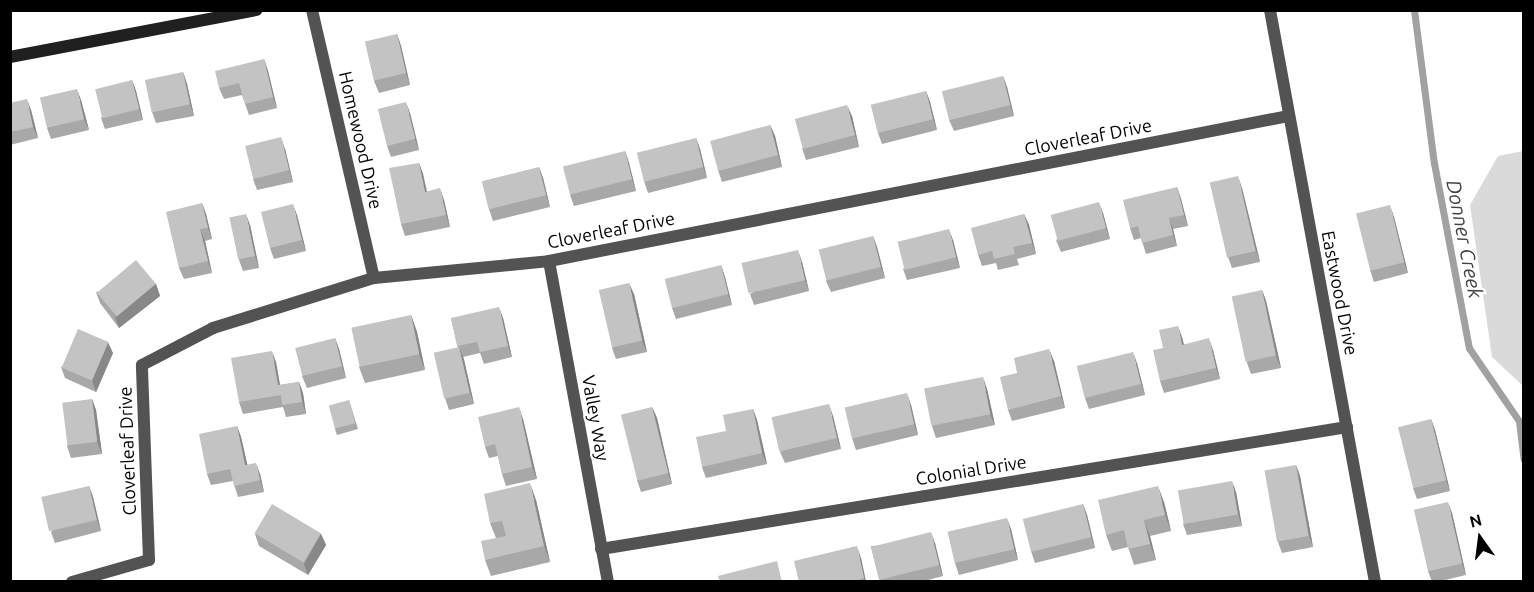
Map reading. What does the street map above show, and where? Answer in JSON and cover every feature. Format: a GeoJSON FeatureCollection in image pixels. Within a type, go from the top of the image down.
{"type":"FeatureCollection","features":[{"type":"Feature","properties":{"kind":"street","name":"Homewood Drive"},"geometry":{"type":"LineString","coordinates":[[312,10],[374,278]]}},
{"type":"Feature","properties":{"kind":"street","name":"Eastwood Drive"},"geometry":{"type":"LineString","coordinates":[[1270,10],[1375,582]]}},
{"type":"Feature","properties":{"kind":"street"},"geometry":{"type":"LineString","coordinates":[[10,57],[253,11]]}},
{"type":"Feature","properties":{"kind":"street","name":"Cloverleaf Drive"},"geometry":{"type":"LineString","coordinates":[[72,582],[149,560],[142,365],[213,328],[374,278],[549,261],[1288,116]]}},
{"type":"Feature","properties":{"kind":"street","name":"Valley Way"},"geometry":{"type":"LineString","coordinates":[[549,261],[608,582]]}},
{"type":"Feature","properties":{"kind":"street","name":"Colonial Drive"},"geometry":{"type":"LineString","coordinates":[[602,549],[1347,427]]}},
{"type":"Feature","properties":{"kind":"shaded area"},"geometry":{"type":"Polygon","coordinates":[[[1524,151],[1523,386],[1492,357],[1470,205],[1498,156],[1524,151]]]}},
{"type":"Feature","properties":{"kind":"building"},"geometry":{"type":"Polygon","coordinates":[[[397,34],[406,73],[374,80],[365,41],[397,34]]]}},
{"type":"Feature","properties":{"kind":"building"},"geometry":{"type":"Polygon","coordinates":[[[264,59],[273,97],[245,104],[239,83],[219,88],[215,71],[264,59]]]}},
{"type":"Feature","properties":{"kind":"building"},"geometry":{"type":"Polygon","coordinates":[[[183,72],[190,104],[152,112],[145,80],[183,72]]]}},
{"type":"Feature","properties":{"kind":"building"},"geometry":{"type":"Polygon","coordinates":[[[1003,76],[1010,105],[949,120],[942,91],[1003,76]]]}},
{"type":"Feature","properties":{"kind":"building"},"geometry":{"type":"Polygon","coordinates":[[[132,80],[139,109],[102,118],[95,89],[132,80]]]}},
{"type":"Feature","properties":{"kind":"building"},"geometry":{"type":"Polygon","coordinates":[[[77,89],[84,119],[47,128],[40,98],[77,89]]]}},
{"type":"Feature","properties":{"kind":"building"},"geometry":{"type":"Polygon","coordinates":[[[926,91],[933,119],[878,133],[871,105],[926,91]]]}},
{"type":"Feature","properties":{"kind":"building"},"geometry":{"type":"Polygon","coordinates":[[[27,99],[33,127],[10,132],[10,103],[27,99]]]}},
{"type":"Feature","properties":{"kind":"building"},"geometry":{"type":"Polygon","coordinates":[[[406,102],[415,139],[387,146],[378,109],[406,102]]]}},
{"type":"Feature","properties":{"kind":"building"},"geometry":{"type":"Polygon","coordinates":[[[847,105],[855,135],[803,149],[795,119],[847,105]]]}},
{"type":"Feature","properties":{"kind":"building"},"geometry":{"type":"Polygon","coordinates":[[[770,125],[778,155],[718,171],[710,141],[770,125]]]}},
{"type":"Feature","properties":{"kind":"building"},"geometry":{"type":"Polygon","coordinates":[[[281,137],[289,170],[253,179],[245,146],[281,137]]]}},
{"type":"Feature","properties":{"kind":"building"},"geometry":{"type":"Polygon","coordinates":[[[696,138],[703,167],[644,182],[637,153],[696,138]]]}},
{"type":"Feature","properties":{"kind":"building"},"geometry":{"type":"Polygon","coordinates":[[[625,151],[632,179],[570,195],[563,166],[625,151]]]}},
{"type":"Feature","properties":{"kind":"building"},"geometry":{"type":"Polygon","coordinates":[[[419,163],[425,192],[440,188],[446,215],[401,224],[389,168],[419,163]]]}},
{"type":"Feature","properties":{"kind":"building"},"geometry":{"type":"Polygon","coordinates":[[[539,167],[546,195],[489,209],[482,181],[539,167]]]}},
{"type":"Feature","properties":{"kind":"building"},"geometry":{"type":"Polygon","coordinates":[[[1238,176],[1255,251],[1227,258],[1210,183],[1238,176]]]}},
{"type":"Feature","properties":{"kind":"building"},"geometry":{"type":"Polygon","coordinates":[[[1177,187],[1184,215],[1169,218],[1173,235],[1142,243],[1138,226],[1130,228],[1123,200],[1177,187]]]}},
{"type":"Feature","properties":{"kind":"building"},"geometry":{"type":"Polygon","coordinates":[[[1099,202],[1106,228],[1058,241],[1051,215],[1099,202]]]}},
{"type":"Feature","properties":{"kind":"building"},"geometry":{"type":"Polygon","coordinates":[[[202,203],[208,228],[200,229],[208,261],[179,268],[166,212],[202,203]]]}},
{"type":"Feature","properties":{"kind":"building"},"geometry":{"type":"Polygon","coordinates":[[[293,204],[302,240],[270,248],[261,212],[293,204]]]}},
{"type":"Feature","properties":{"kind":"building"},"geometry":{"type":"Polygon","coordinates":[[[1390,205],[1404,262],[1370,271],[1356,213],[1390,205]]]}},
{"type":"Feature","properties":{"kind":"building"},"geometry":{"type":"Polygon","coordinates":[[[246,214],[255,256],[238,260],[229,218],[246,214]]]}},
{"type":"Feature","properties":{"kind":"building"},"geometry":{"type":"Polygon","coordinates":[[[1024,214],[1032,243],[1013,247],[1015,254],[994,259],[992,251],[978,255],[971,228],[1024,214]]]}},
{"type":"Feature","properties":{"kind":"building"},"geometry":{"type":"Polygon","coordinates":[[[949,229],[956,257],[905,270],[898,242],[949,229]]]}},
{"type":"Feature","properties":{"kind":"building"},"geometry":{"type":"Polygon","coordinates":[[[873,236],[881,267],[826,281],[819,250],[873,236]]]}},
{"type":"Feature","properties":{"kind":"building"},"geometry":{"type":"Polygon","coordinates":[[[798,250],[805,280],[748,293],[741,263],[798,250]]]}},
{"type":"Feature","properties":{"kind":"building"},"geometry":{"type":"Polygon","coordinates":[[[136,260],[156,284],[117,317],[97,293],[136,260]]]}},
{"type":"Feature","properties":{"kind":"building"},"geometry":{"type":"Polygon","coordinates":[[[721,265],[728,294],[672,308],[665,279],[721,265]]]}},
{"type":"Feature","properties":{"kind":"building"},"geometry":{"type":"Polygon","coordinates":[[[629,283],[642,340],[612,347],[599,290],[629,283]]]}},
{"type":"Feature","properties":{"kind":"building"},"geometry":{"type":"Polygon","coordinates":[[[1262,290],[1276,356],[1246,362],[1232,296],[1262,290]]]}},
{"type":"Feature","properties":{"kind":"building"},"geometry":{"type":"Polygon","coordinates":[[[499,307],[508,346],[480,352],[477,342],[457,346],[451,318],[499,307]]]}},
{"type":"Feature","properties":{"kind":"building"},"geometry":{"type":"Polygon","coordinates":[[[411,315],[419,354],[360,367],[351,328],[411,315]]]}},
{"type":"Feature","properties":{"kind":"building"},"geometry":{"type":"Polygon","coordinates":[[[1178,326],[1182,345],[1209,338],[1216,368],[1160,381],[1153,350],[1163,348],[1159,330],[1178,326]]]}},
{"type":"Feature","properties":{"kind":"building"},"geometry":{"type":"Polygon","coordinates":[[[78,329],[108,342],[92,381],[62,368],[78,329]]]}},
{"type":"Feature","properties":{"kind":"building"},"geometry":{"type":"Polygon","coordinates":[[[335,338],[342,366],[302,376],[295,348],[335,338]]]}},
{"type":"Feature","properties":{"kind":"building"},"geometry":{"type":"Polygon","coordinates":[[[459,347],[470,393],[444,399],[434,353],[459,347]]]}},
{"type":"Feature","properties":{"kind":"building"},"geometry":{"type":"Polygon","coordinates":[[[1049,349],[1061,396],[1008,410],[1000,377],[1017,373],[1014,358],[1049,349]]]}},
{"type":"Feature","properties":{"kind":"building"},"geometry":{"type":"Polygon","coordinates":[[[272,351],[278,385],[299,382],[302,402],[282,405],[281,395],[239,402],[231,358],[272,351]]]}},
{"type":"Feature","properties":{"kind":"building"},"geometry":{"type":"Polygon","coordinates":[[[1133,352],[1141,384],[1085,398],[1077,366],[1133,352]]]}},
{"type":"Feature","properties":{"kind":"building"},"geometry":{"type":"Polygon","coordinates":[[[983,377],[990,414],[931,426],[924,388],[983,377]]]}},
{"type":"Feature","properties":{"kind":"building"},"geometry":{"type":"Polygon","coordinates":[[[907,393],[914,424],[852,439],[845,407],[907,393]]]}},
{"type":"Feature","properties":{"kind":"building"},"geometry":{"type":"Polygon","coordinates":[[[92,399],[97,442],[67,445],[62,403],[92,399]]]}},
{"type":"Feature","properties":{"kind":"building"},"geometry":{"type":"Polygon","coordinates":[[[349,400],[355,423],[335,429],[329,405],[349,400]]]}},
{"type":"Feature","properties":{"kind":"building"},"geometry":{"type":"Polygon","coordinates":[[[829,404],[837,438],[779,451],[772,417],[829,404]]]}},
{"type":"Feature","properties":{"kind":"building"},"geometry":{"type":"Polygon","coordinates":[[[519,407],[532,467],[502,474],[495,444],[485,447],[478,417],[519,407]]]}},
{"type":"Feature","properties":{"kind":"building"},"geometry":{"type":"Polygon","coordinates":[[[652,407],[668,473],[637,481],[621,415],[652,407]]]}},
{"type":"Feature","properties":{"kind":"building"},"geometry":{"type":"Polygon","coordinates":[[[753,409],[762,453],[702,467],[696,437],[726,431],[723,415],[753,409]]]}},
{"type":"Feature","properties":{"kind":"building"},"geometry":{"type":"Polygon","coordinates":[[[1431,419],[1446,480],[1413,488],[1398,427],[1431,419]]]}},
{"type":"Feature","properties":{"kind":"building"},"geometry":{"type":"Polygon","coordinates":[[[237,426],[245,465],[256,463],[260,480],[234,486],[230,469],[207,474],[199,434],[237,426]]]}},
{"type":"Feature","properties":{"kind":"building"},"geometry":{"type":"Polygon","coordinates":[[[1296,465],[1309,536],[1277,541],[1264,471],[1296,465]]]}},
{"type":"Feature","properties":{"kind":"building"},"geometry":{"type":"Polygon","coordinates":[[[1232,481],[1238,514],[1184,524],[1178,491],[1232,481]]]}},
{"type":"Feature","properties":{"kind":"building"},"geometry":{"type":"Polygon","coordinates":[[[530,483],[544,546],[485,560],[481,541],[506,536],[502,521],[490,523],[484,494],[530,483]]]}},
{"type":"Feature","properties":{"kind":"building"},"geometry":{"type":"Polygon","coordinates":[[[89,486],[97,520],[49,531],[41,497],[89,486]]]}},
{"type":"Feature","properties":{"kind":"building"},"geometry":{"type":"Polygon","coordinates":[[[1158,486],[1165,515],[1144,520],[1150,544],[1128,549],[1124,530],[1106,535],[1098,500],[1158,486]]]}},
{"type":"Feature","properties":{"kind":"building"},"geometry":{"type":"Polygon","coordinates":[[[1448,502],[1462,563],[1428,571],[1414,510],[1448,502]]]}},
{"type":"Feature","properties":{"kind":"building"},"geometry":{"type":"Polygon","coordinates":[[[272,504],[321,533],[303,563],[254,533],[272,504]]]}},
{"type":"Feature","properties":{"kind":"building"},"geometry":{"type":"Polygon","coordinates":[[[1083,504],[1091,537],[1031,552],[1023,519],[1083,504]]]}},
{"type":"Feature","properties":{"kind":"building"},"geometry":{"type":"Polygon","coordinates":[[[1007,518],[1014,549],[955,563],[948,532],[1007,518]]]}},
{"type":"Feature","properties":{"kind":"building"},"geometry":{"type":"Polygon","coordinates":[[[931,532],[939,565],[879,580],[871,547],[931,532]]]}},
{"type":"Feature","properties":{"kind":"building"},"geometry":{"type":"Polygon","coordinates":[[[857,546],[864,578],[851,582],[799,582],[794,561],[857,546]]]}},
{"type":"Feature","properties":{"kind":"building"},"geometry":{"type":"Polygon","coordinates":[[[777,561],[782,582],[720,582],[718,576],[777,561]]]}},
{"type":"Feature","properties":{"kind":"waterway","name":"Donner Creek"},"geometry":{"type":"LineString","coordinates":[[1414,10],[1434,163],[1469,348],[1519,421],[1524,459]]}}]}
